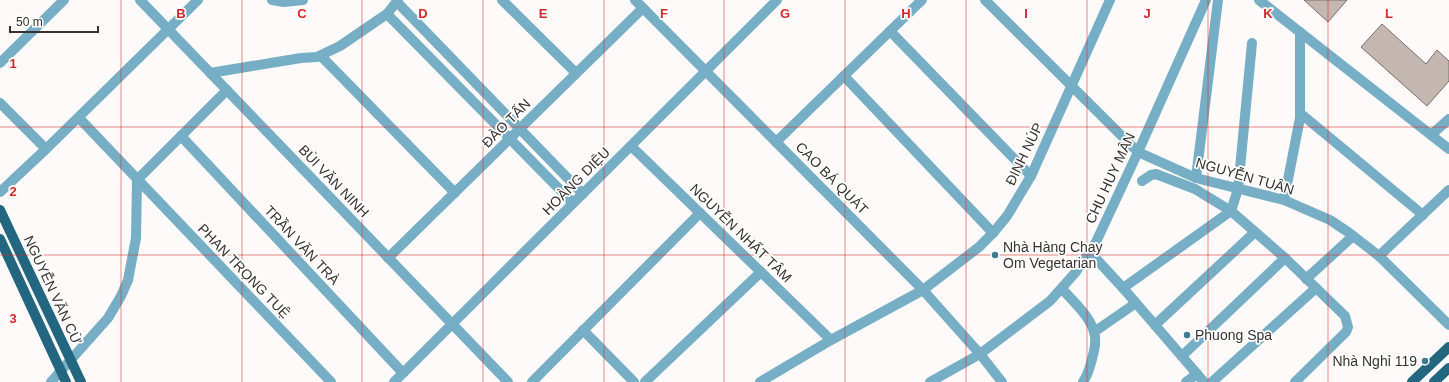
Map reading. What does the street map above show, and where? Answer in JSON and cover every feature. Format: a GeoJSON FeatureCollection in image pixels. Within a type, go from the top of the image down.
{"type":"FeatureCollection","features":[{"type":"Feature","properties":{"kind":"main road","name":"NGUYỄN VĂN CỪ"},"geometry":{"type":"LineString","coordinates":[[0,210],[81,382]]}},
{"type":"Feature","properties":{"kind":"main road","name":"NGUYỄN VĂN CỪ"},"geometry":{"type":"LineString","coordinates":[[0,239],[66,382]]}},
{"type":"Feature","properties":{"kind":"main road"},"geometry":{"type":"LineString","coordinates":[[1412,382],[1449,347]]}},
{"type":"Feature","properties":{"kind":"main road"},"geometry":{"type":"LineString","coordinates":[[1434,382],[1449,368]]}},
{"type":"Feature","properties":{"kind":"street"},"geometry":{"type":"LineString","coordinates":[[0,63],[64,0]]}},
{"type":"Feature","properties":{"kind":"street","name":"BÙI VĂN NINH"},"geometry":{"type":"LineString","coordinates":[[140,0],[508,382]]}},
{"type":"Feature","properties":{"kind":"street"},"geometry":{"type":"LineString","coordinates":[[0,192],[79,118],[198,0]]}},
{"type":"Feature","properties":{"kind":"street"},"geometry":{"type":"LineString","coordinates":[[272,0],[284,2],[303,0]]}},
{"type":"Feature","properties":{"kind":"street"},"geometry":{"type":"LineString","coordinates":[[502,0],[576,73]]}},
{"type":"Feature","properties":{"kind":"street","name":"CAO BÁ QUÁT"},"geometry":{"type":"LineString","coordinates":[[635,0],[923,290],[980,354],[1002,382]]}},
{"type":"Feature","properties":{"kind":"street","name":"HOÀNG DIỆU"},"geometry":{"type":"LineString","coordinates":[[394,382],[778,0]]}},
{"type":"Feature","properties":{"kind":"street"},"geometry":{"type":"LineString","coordinates":[[776,142],[922,0]]}},
{"type":"Feature","properties":{"kind":"street","name":"NGUYỄN TUÂN"},"geometry":{"type":"LineString","coordinates":[[985,0],[1138,152],[1196,178],[1284,200],[1330,220],[1379,256],[1449,325]]}},
{"type":"Feature","properties":{"kind":"street","name":"CHU HUY MÂN"},"geometry":{"type":"LineString","coordinates":[[930,382],[980,354],[1050,301],[1075,273],[1096,242],[1206,0]]}},
{"type":"Feature","properties":{"kind":"street"},"geometry":{"type":"LineString","coordinates":[[1196,178],[1218,0]]}},
{"type":"Feature","properties":{"kind":"street"},"geometry":{"type":"LineString","coordinates":[[1259,0],[1449,149]]}},
{"type":"Feature","properties":{"kind":"street"},"geometry":{"type":"LineString","coordinates":[[210,73],[320,56],[340,46],[387,14],[398,1],[583,194]]}},
{"type":"Feature","properties":{"kind":"street","name":"ĐINH NÚP"},"geometry":{"type":"LineString","coordinates":[[760,382],[831,340],[923,290],[979,247],[993,233],[1007,216],[1030,176],[1109,1]]}},
{"type":"Feature","properties":{"kind":"street","name":"ĐÀO TẤN"},"geometry":{"type":"LineString","coordinates":[[388,258],[643,8]]}},
{"type":"Feature","properties":{"kind":"street"},"geometry":{"type":"LineString","coordinates":[[387,14],[573,203]]}},
{"type":"Feature","properties":{"kind":"street"},"geometry":{"type":"LineString","coordinates":[[890,31],[1030,176]]}},
{"type":"Feature","properties":{"kind":"street"},"geometry":{"type":"LineString","coordinates":[[1284,200],[1300,114],[1300,32]]}},
{"type":"Feature","properties":{"kind":"street"},"geometry":{"type":"LineString","coordinates":[[1123,288],[1231,211],[1238,189],[1252,43]]}},
{"type":"Feature","properties":{"kind":"street"},"geometry":{"type":"LineString","coordinates":[[320,56],[455,193]]}},
{"type":"Feature","properties":{"kind":"street"},"geometry":{"type":"LineString","coordinates":[[844,76],[993,233]]}},
{"type":"Feature","properties":{"kind":"street"},"geometry":{"type":"LineString","coordinates":[[51,382],[108,318],[121,296],[128,280],[136,238],[138,180],[226,90]]}},
{"type":"Feature","properties":{"kind":"street"},"geometry":{"type":"LineString","coordinates":[[0,103],[46,149]]}},
{"type":"Feature","properties":{"kind":"street"},"geometry":{"type":"LineString","coordinates":[[1300,114],[1422,215]]}},
{"type":"Feature","properties":{"kind":"street","name":"PHAN TRỌNG TUỆ"},"geometry":{"type":"LineString","coordinates":[[79,118],[331,382]]}},
{"type":"Feature","properties":{"kind":"street"},"geometry":{"type":"LineString","coordinates":[[1431,136],[1449,119]]}},
{"type":"Feature","properties":{"kind":"street","name":"TRẦN VĂN TRÀ"},"geometry":{"type":"LineString","coordinates":[[181,136],[403,373]]}},
{"type":"Feature","properties":{"kind":"street","name":"NGUYỄN NHẤT TÂM"},"geometry":{"type":"LineString","coordinates":[[630,146],[831,340]]}},
{"type":"Feature","properties":{"kind":"street"},"geometry":{"type":"LineString","coordinates":[[1142,181],[1151,175],[1156,174],[1195,189],[1231,211],[1286,258],[1344,316],[1348,327],[1346,332],[1295,382]]}},
{"type":"Feature","properties":{"kind":"street"},"geometry":{"type":"LineString","coordinates":[[1379,256],[1449,190]]}},
{"type":"Feature","properties":{"kind":"street"},"geometry":{"type":"LineString","coordinates":[[532,382],[700,213]]}},
{"type":"Feature","properties":{"kind":"street"},"geometry":{"type":"LineString","coordinates":[[1155,325],[1255,232]]}},
{"type":"Feature","properties":{"kind":"street"},"geometry":{"type":"LineString","coordinates":[[1306,279],[1353,236]]}},
{"type":"Feature","properties":{"kind":"street"},"geometry":{"type":"LineString","coordinates":[[1090,251],[1204,382]]}},
{"type":"Feature","properties":{"kind":"street"},"geometry":{"type":"LineString","coordinates":[[1182,356],[1286,258]]}},
{"type":"Feature","properties":{"kind":"street"},"geometry":{"type":"LineString","coordinates":[[644,382],[761,272]]}},
{"type":"Feature","properties":{"kind":"street"},"geometry":{"type":"LineString","coordinates":[[1212,382],[1316,288]]}},
{"type":"Feature","properties":{"kind":"street"},"geometry":{"type":"LineString","coordinates":[[1062,289],[1083,312],[1090,323],[1095,336],[1093,355],[1086,378],[1083,382]]}},
{"type":"Feature","properties":{"kind":"street"},"geometry":{"type":"LineString","coordinates":[[1094,332],[1136,303]]}},
{"type":"Feature","properties":{"kind":"street"},"geometry":{"type":"LineString","coordinates":[[583,330],[634,382]]}},
{"type":"Feature","properties":{"kind":"street"},"geometry":{"type":"LineString","coordinates":[[1186,382],[1197,374]]}},
{"type":"Feature","properties":{"kind":"building"},"geometry":{"type":"Polygon","coordinates":[[[1304,0],[1347,0],[1328,22],[1304,0]]]}},
{"type":"Feature","properties":{"kind":"building"},"geometry":{"type":"Polygon","coordinates":[[[1382,24],[1426,64],[1437,50],[1449,61],[1449,81],[1427,106],[1361,47],[1382,24]]]}},
{"type":"Feature","properties":{"kind":"place","name":"Nhà Hàng Chay Om Vegetarian"},"geometry":{"type":"Point","coordinates":[995,255]}},
{"type":"Feature","properties":{"kind":"place","name":"Phuong Spa"},"geometry":{"type":"Point","coordinates":[1187,335]}},
{"type":"Feature","properties":{"kind":"place","name":"Nhà Nghỉ 119"},"geometry":{"type":"Point","coordinates":[1425,361]}}]}
